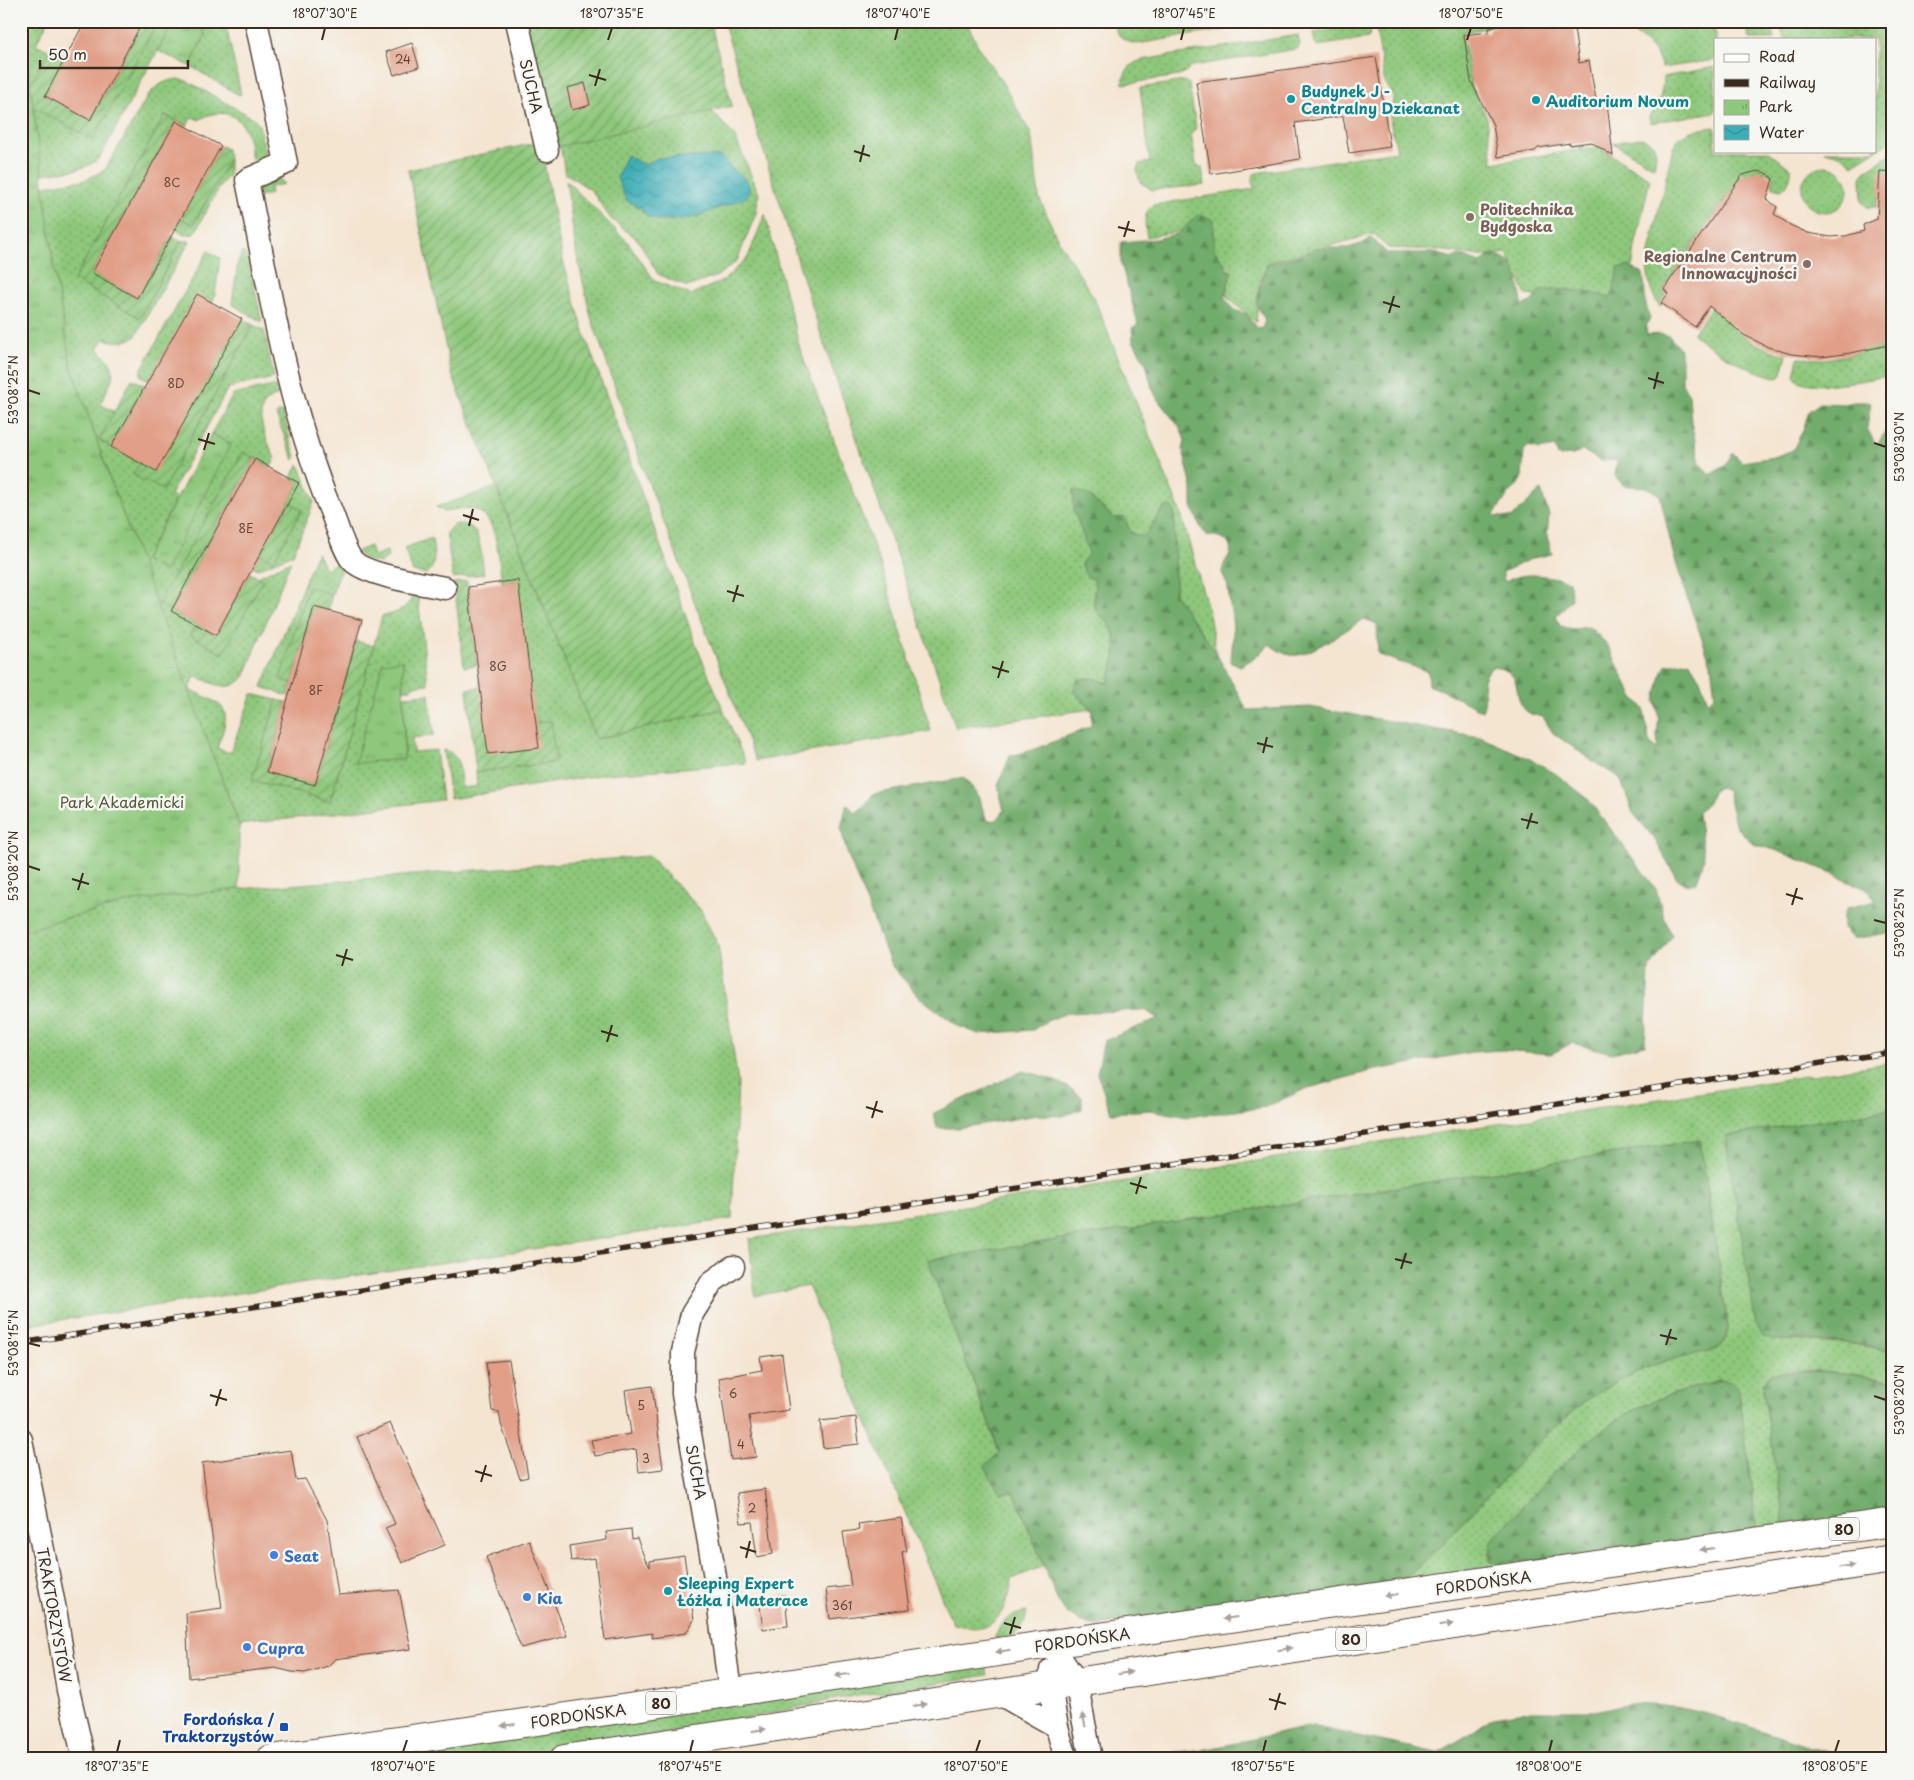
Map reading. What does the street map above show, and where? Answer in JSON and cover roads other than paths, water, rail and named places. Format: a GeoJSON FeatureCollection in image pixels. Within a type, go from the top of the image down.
{"type":"FeatureCollection","features":[{"type":"Feature","properties":{"kind":"main road","name":"FORDOŃSKA"},"geometry":{"type":"LineString","coordinates":[[271,1759],[1893,1522]]}},
{"type":"Feature","properties":{"kind":"main road","name":"80"},"geometry":{"type":"LineString","coordinates":[[564,1759],[1064,1682],[1893,1559]]}},
{"type":"Feature","properties":{"kind":"street"},"geometry":{"type":"LineString","coordinates":[[256,21],[286,163],[247,180],[292,398],[306,444],[351,559],[360,567],[404,580],[445,588]]}},
{"type":"Feature","properties":{"kind":"street","name":"SUCHA"},"geometry":{"type":"LineString","coordinates":[[517,21],[547,150]]}},
{"type":"Feature","properties":{"kind":"street","name":"SUCHA"},"geometry":{"type":"LineString","coordinates":[[730,1692],[716,1578],[683,1394],[683,1352],[692,1314],[712,1282],[733,1267]]}},
{"type":"Feature","properties":{"kind":"street","name":"TRAKTORZYSTÓW"},"geometry":{"type":"LineString","coordinates":[[21,1440],[56,1615],[68,1690],[84,1759]]}},
{"type":"Feature","properties":{"kind":"street"},"geometry":{"type":"LineString","coordinates":[[1051,1644],[1091,1759]]}},
{"type":"Feature","properties":{"kind":"street"},"geometry":{"type":"LineString","coordinates":[[1064,1682],[1056,1726],[1067,1759]]}},
{"type":"Feature","properties":{"kind":"street"},"geometry":{"type":"LineString","coordinates":[[998,1693],[1056,1726]]}},
{"type":"Feature","properties":{"kind":"water"},"geometry":{"type":"Polygon","coordinates":[[[626,155],[644,165],[659,158],[720,156],[746,180],[750,192],[745,198],[701,215],[683,220],[657,220],[647,216],[640,208],[626,200],[617,178],[626,155]]]}},
{"type":"Feature","properties":{"kind":"railway"},"geometry":{"type":"LineString","coordinates":[[21,1343],[1893,1052]]}},
{"type":"Feature","properties":{"kind":"place","name":"Budynek J - Centralny Dziekanat"},"geometry":{"type":"Point","coordinates":[1291,99]}},
{"type":"Feature","properties":{"kind":"place","name":"Auditorium Novum"},"geometry":{"type":"Point","coordinates":[1536,100]}},
{"type":"Feature","properties":{"kind":"place","name":"Politechnika Bydgoska"},"geometry":{"type":"Point","coordinates":[1470,217]}},
{"type":"Feature","properties":{"kind":"place","name":"Regionalne Centrum Innowacyjności"},"geometry":{"type":"Point","coordinates":[1807,264]}},
{"type":"Feature","properties":{"kind":"place","name":"Seat"},"geometry":{"type":"Point","coordinates":[274,1555]}},
{"type":"Feature","properties":{"kind":"place","name":"Sleeping Expert Łóżka i Materace"},"geometry":{"type":"Point","coordinates":[668,1591]}},
{"type":"Feature","properties":{"kind":"place","name":"Kia"},"geometry":{"type":"Point","coordinates":[527,1597]}},
{"type":"Feature","properties":{"kind":"place","name":"Cupra"},"geometry":{"type":"Point","coordinates":[247,1647]}},
{"type":"Feature","properties":{"kind":"place","name":"Fordońska / Traktorzystów"},"geometry":{"type":"Point","coordinates":[284,1727]}},
{"type":"Feature","properties":{"kind":"park label","name":"Park Akademicki"},"geometry":{"type":"Point","coordinates":[122,801]}}]}
